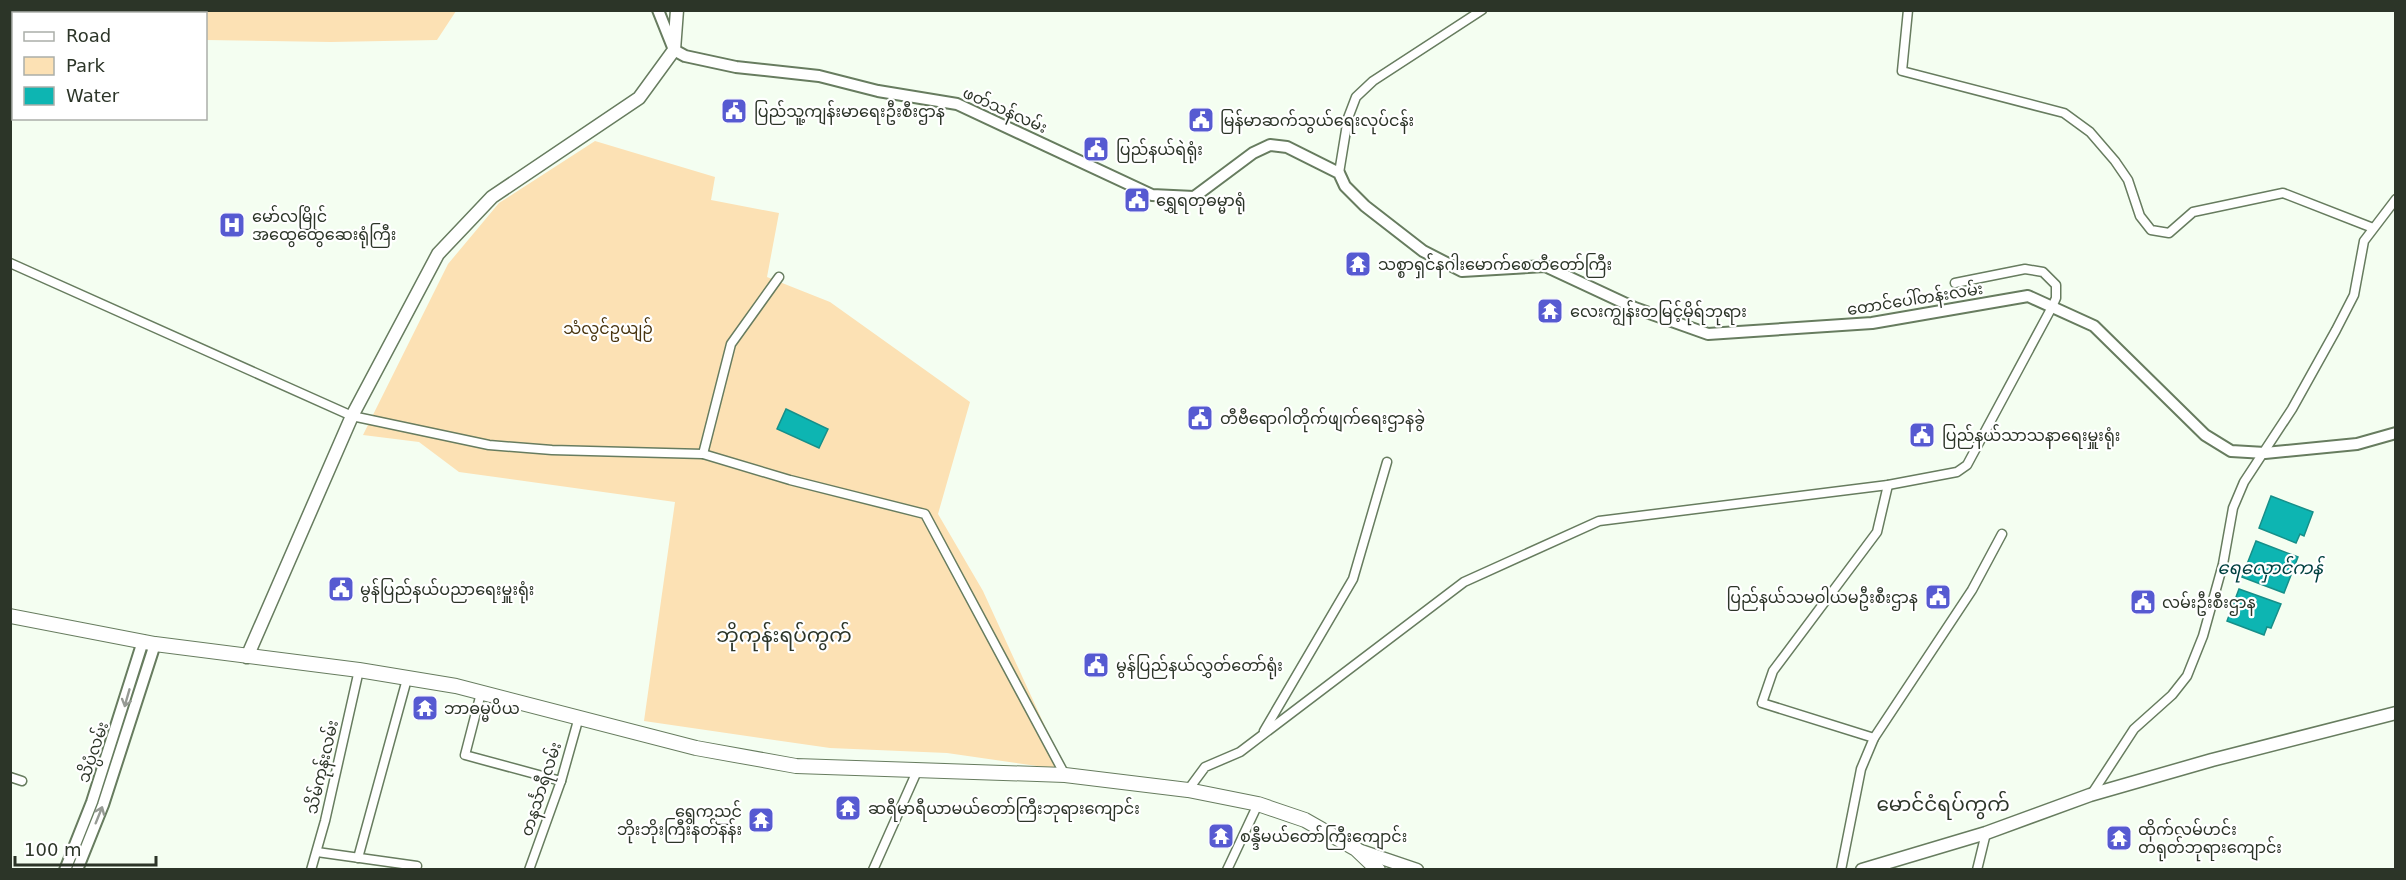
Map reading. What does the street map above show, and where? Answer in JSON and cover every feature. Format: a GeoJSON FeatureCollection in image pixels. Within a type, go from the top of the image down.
{"type":"FeatureCollection","features":[{"type":"Feature","properties":{"kind":"main road"},"geometry":{"type":"LineString","coordinates":[[247,657],[352,416],[438,254],[492,197],[639,98],[674,50],[677,10]]}},
{"type":"Feature","properties":{"kind":"main road"},"geometry":{"type":"LineString","coordinates":[[10,616],[149,643],[360,670],[481,693],[696,748],[796,766],[1065,775],[1188,790],[1258,804],[1305,820],[1356,849],[1417,870]]}},
{"type":"Feature","properties":{"kind":"main road"},"geometry":{"type":"LineString","coordinates":[[1862,870],[1986,833],[2090,795],[2212,760],[2396,713]]}},
{"type":"Feature","properties":{"kind":"main road"},"geometry":{"type":"LineString","coordinates":[[1356,849],[1378,870]]}},
{"type":"Feature","properties":{"kind":"street"},"geometry":{"type":"LineString","coordinates":[[658,10],[674,50]]}},
{"type":"Feature","properties":{"kind":"street"},"geometry":{"type":"LineString","coordinates":[[1339,173],[1348,117],[1356,97],[1373,81],[1482,10]]}},
{"type":"Feature","properties":{"kind":"street"},"geometry":{"type":"LineString","coordinates":[[1908,10],[1902,71],[2064,114],[2090,132],[2115,161],[2128,180],[2140,216],[2151,230],[2169,233],[2193,212],[2283,193],[2373,228]]}},
{"type":"Feature","properties":{"kind":"street","name":"ဖတ်သန်လမ်း"},"geometry":{"type":"LineString","coordinates":[[674,50],[685,56],[736,67],[819,76],[878,91],[957,104],[1152,195],[1194,197],[1253,153],[1270,145],[1287,147],[1339,173]]}},
{"type":"Feature","properties":{"kind":"street","name":"တောင်ပေါ်တန်းလမ်း"},"geometry":{"type":"LineString","coordinates":[[1339,173],[1345,186],[1365,206],[1423,251],[1462,271],[1545,266],[1635,308],[1708,334],[1872,323],[2028,296],[2094,326],[2205,435],[2231,451],[2265,453],[2357,444],[2396,433]]}},
{"type":"Feature","properties":{"kind":"street"},"geometry":{"type":"LineString","coordinates":[[2090,795],[2134,729],[2172,695],[2187,676],[2204,636],[2223,564],[2233,508],[2244,482],[2265,453],[2354,295],[2364,240],[2396,199]]}},
{"type":"Feature","properties":{"kind":"street"},"geometry":{"type":"LineString","coordinates":[[10,263],[352,416],[489,445],[552,450],[703,454],[790,480],[925,514],[1065,775]]}},
{"type":"Feature","properties":{"kind":"street"},"geometry":{"type":"LineString","coordinates":[[1188,790],[1205,767],[1240,752],[1464,582],[1599,521],[1888,485],[1956,472],[1967,465],[2052,307],[2056,298],[2056,285],[2043,272],[2025,269],[1955,283]]}},
{"type":"Feature","properties":{"kind":"street"},"geometry":{"type":"LineString","coordinates":[[703,454],[731,344],[779,278]]}},
{"type":"Feature","properties":{"kind":"street"},"geometry":{"type":"LineString","coordinates":[[1262,734],[1353,579],[1387,462]]}},
{"type":"Feature","properties":{"kind":"street"},"geometry":{"type":"LineString","coordinates":[[1874,738],[1762,703],[1773,671],[1877,532],[1888,485]]}},
{"type":"Feature","properties":{"kind":"street"},"geometry":{"type":"LineString","coordinates":[[1841,870],[1861,769],[1874,738],[1972,590],[2002,534]]}},
{"type":"Feature","properties":{"kind":"street","name":"သိပ္ပံလမ်း"},"geometry":{"type":"LineString","coordinates":[[65,870],[149,643]]}},
{"type":"Feature","properties":{"kind":"street","name":"သိပ္ပံလမ်း"},"geometry":{"type":"LineString","coordinates":[[77,870],[103,805],[149,643]]}},
{"type":"Feature","properties":{"kind":"street","name":"သိမ်ကုန်းလမ်း"},"geometry":{"type":"LineString","coordinates":[[311,870],[360,670]]}},
{"type":"Feature","properties":{"kind":"street"},"geometry":{"type":"LineString","coordinates":[[358,858],[407,679]]}},
{"type":"Feature","properties":{"kind":"street"},"geometry":{"type":"LineString","coordinates":[[481,693],[465,755],[561,781]]}},
{"type":"Feature","properties":{"kind":"street","name":"တနင်္သာရီလမ်း"},"geometry":{"type":"LineString","coordinates":[[529,870],[561,781],[579,717]]}},
{"type":"Feature","properties":{"kind":"street"},"geometry":{"type":"LineString","coordinates":[[873,870],[918,769]]}},
{"type":"Feature","properties":{"kind":"street"},"geometry":{"type":"LineString","coordinates":[[10,777],[22,781]]}},
{"type":"Feature","properties":{"kind":"street"},"geometry":{"type":"LineString","coordinates":[[1227,870],[1258,804]]}},
{"type":"Feature","properties":{"kind":"street"},"geometry":{"type":"LineString","coordinates":[[1977,870],[1986,833]]}},
{"type":"Feature","properties":{"kind":"street"},"geometry":{"type":"LineString","coordinates":[[316,852],[417,866]]}},
{"type":"Feature","properties":{"kind":"green space"},"geometry":{"type":"Polygon","coordinates":[[[205,10],[456,10],[437,40],[331,42],[207,40],[207,12],[205,10]]]}},
{"type":"Feature","properties":{"kind":"green space","name":"သံလွင်ဥယျဉ်"},"geometry":{"type":"Polygon","coordinates":[[[595,141],[715,177],[711,200],[779,213],[767,277],[830,302],[970,402],[938,514],[983,591],[1065,770],[947,753],[830,748],[644,721],[675,502],[459,472],[419,442],[363,435],[448,264],[499,203],[595,141]]]}},
{"type":"Feature","properties":{"kind":"water"},"geometry":{"type":"Polygon","coordinates":[[[786,409],[828,429],[819,448],[777,429],[786,409]]]}},
{"type":"Feature","properties":{"kind":"water","name":"ရေလှောင်ကန်"},"geometry":{"type":"Polygon","coordinates":[[[2271,496],[2313,512],[2304,536],[2300,534],[2296,543],[2259,528],[2271,496]]]}},
{"type":"Feature","properties":{"kind":"water","name":"ရေလှောင်ကန်"},"geometry":{"type":"Polygon","coordinates":[[[2256,541],[2298,557],[2284,593],[2242,577],[2256,541]]]}},
{"type":"Feature","properties":{"kind":"water","name":"ရေလှောင်ကန်"},"geometry":{"type":"Polygon","coordinates":[[[2239,589],[2281,604],[2271,628],[2267,627],[2264,635],[2227,621],[2239,589]]]}},
{"type":"Feature","properties":{"kind":"place","name":"ပြည်သူ့ကျန်းမာရေးဦးစီးဌာန"},"geometry":{"type":"Point","coordinates":[734,111]}},
{"type":"Feature","properties":{"kind":"place","name":"မြန်မာဆက်သွယ်ရေးလုပ်ငန်း"},"geometry":{"type":"Point","coordinates":[1201,120]}},
{"type":"Feature","properties":{"kind":"place","name":"ပြည်နယ်ရဲရုံး"},"geometry":{"type":"Point","coordinates":[1096,149]}},
{"type":"Feature","properties":{"kind":"place","name":"ရွှေရတုဓမ္မာရုံ"},"geometry":{"type":"Point","coordinates":[1137,200]}},
{"type":"Feature","properties":{"kind":"place","name":"မော်လမြိုင် အထွေထွေဆေးရုံကြီး"},"geometry":{"type":"Point","coordinates":[232,225]}},
{"type":"Feature","properties":{"kind":"place","name":"သစ္စာရှင်နဂါးမောက်စေတီတော်ကြီး"},"geometry":{"type":"Point","coordinates":[1358,264]}},
{"type":"Feature","properties":{"kind":"place","name":"လေးကျွန်းတမြင့်မိုရ်ဘုရား"},"geometry":{"type":"Point","coordinates":[1550,311]}},
{"type":"Feature","properties":{"kind":"place","name":"တီဗီရောဂါတိုက်ဖျက်ရေးဌာနခွဲ"},"geometry":{"type":"Point","coordinates":[1200,418]}},
{"type":"Feature","properties":{"kind":"place","name":"ပြည်နယ်သာသနာရေးမှူးရုံး"},"geometry":{"type":"Point","coordinates":[1922,435]}},
{"type":"Feature","properties":{"kind":"place","name":"မွန်ပြည်နယ်ပညာရေးမှူးရုံး"},"geometry":{"type":"Point","coordinates":[341,589]}},
{"type":"Feature","properties":{"kind":"place","name":"ပြည်နယ်သမဝါယမဦးစီးဌာန"},"geometry":{"type":"Point","coordinates":[1938,597]}},
{"type":"Feature","properties":{"kind":"place","name":"လမ်းဦးစီးဌာန"},"geometry":{"type":"Point","coordinates":[2143,602]}},
{"type":"Feature","properties":{"kind":"place","name":"မွန်ပြည်နယ်လွှတ်တော်ရုံး"},"geometry":{"type":"Point","coordinates":[1096,665]}},
{"type":"Feature","properties":{"kind":"place","name":"ဘာဓမ္မပိယ"},"geometry":{"type":"Point","coordinates":[425,708]}},
{"type":"Feature","properties":{"kind":"place","name":"ဆရီမာရီယာမယ်တော်ကြီးဘုရားကျောင်း"},"geometry":{"type":"Point","coordinates":[848,808]}},
{"type":"Feature","properties":{"kind":"place","name":"ရွှေကညင် ဘိုးဘိုးကြီးနတ်နန်း"},"geometry":{"type":"Point","coordinates":[761,820]}},
{"type":"Feature","properties":{"kind":"place","name":"စန္ဒီမယ်တော်ကြီးကျောင်း"},"geometry":{"type":"Point","coordinates":[1221,836]}},
{"type":"Feature","properties":{"kind":"place","name":"ထိုက်လမ်ဟင်း တရုတ်ဘုရားကျောင်း"},"geometry":{"type":"Point","coordinates":[2119,838]}},
{"type":"Feature","properties":{"kind":"district","name":"ဘိုကုန်းရပ်ကွက်"},"geometry":{"type":"Point","coordinates":[784,635]}},
{"type":"Feature","properties":{"kind":"district","name":"မောင်ငံရပ်ကွက်"},"geometry":{"type":"Point","coordinates":[1943,804]}}]}
